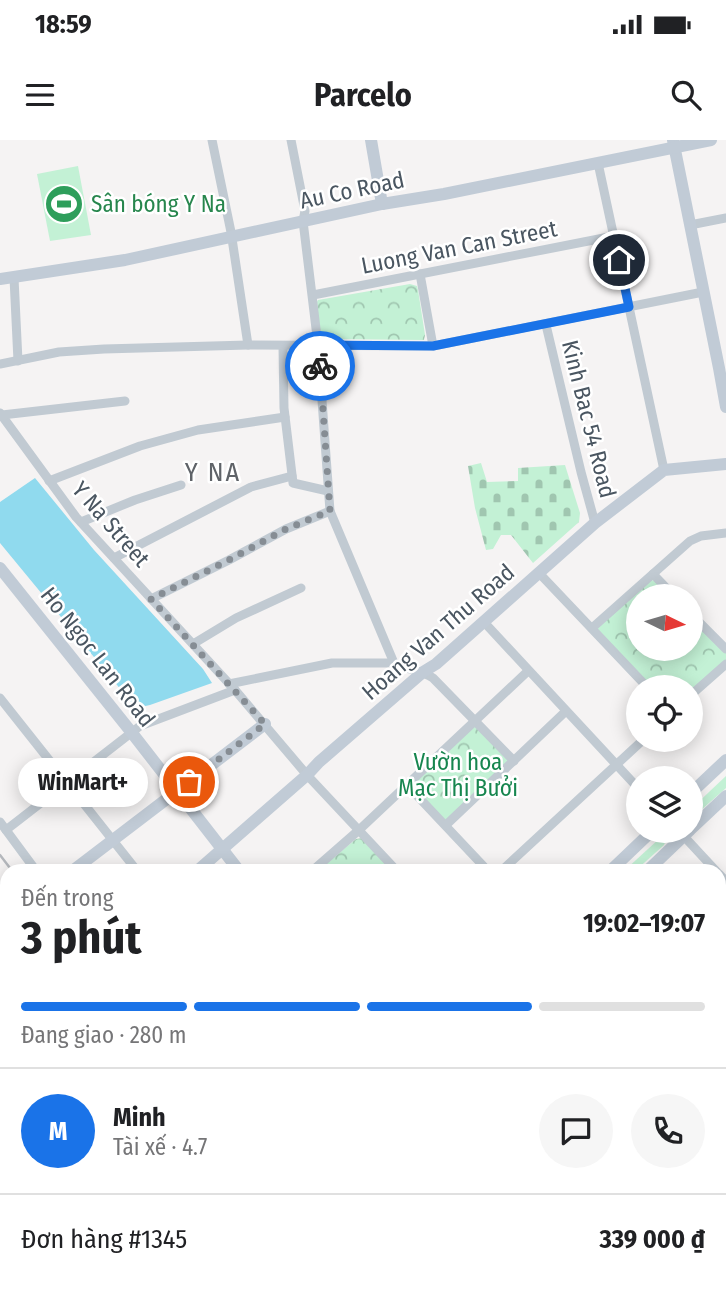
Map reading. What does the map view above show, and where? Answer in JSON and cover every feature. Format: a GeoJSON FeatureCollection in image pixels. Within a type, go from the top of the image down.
{"type":"FeatureCollection","features":[{"type":"Feature","properties":{"kind":"street"},"geometry":{"type":"LineString","coordinates":[[212,140],[232,238],[248,345]]}},
{"type":"Feature","properties":{"kind":"street"},"geometry":{"type":"LineString","coordinates":[[291,140],[305,211],[303,221],[318,345],[330,511],[394,663]]}},
{"type":"Feature","properties":{"kind":"street"},"geometry":{"type":"LineString","coordinates":[[371,140],[382,204]]}},
{"type":"Feature","properties":{"kind":"street","name":"Au Co Road"},"geometry":{"type":"LineString","coordinates":[[0,279],[114,262],[382,204],[598,163],[673,144],[712,140]]}},
{"type":"Feature","properties":{"kind":"street"},"geometry":{"type":"LineString","coordinates":[[673,144],[703,292],[723,366],[726,407]]}},
{"type":"Feature","properties":{"kind":"street"},"geometry":{"type":"LineString","coordinates":[[598,163],[664,470],[726,464]]}},
{"type":"Feature","properties":{"kind":"street"},"geometry":{"type":"LineString","coordinates":[[690,225],[726,218]]}},
{"type":"Feature","properties":{"kind":"street","name":"Luong Van Can Street"},"geometry":{"type":"LineString","coordinates":[[313,295],[614,236]]}},
{"type":"Feature","properties":{"kind":"street"},"geometry":{"type":"LineString","coordinates":[[420,274],[433,346]]}},
{"type":"Feature","properties":{"kind":"street"},"geometry":{"type":"LineString","coordinates":[[14,278],[18,361]]}},
{"type":"Feature","properties":{"kind":"street"},"geometry":{"type":"LineString","coordinates":[[0,364],[79,350],[248,345],[433,346],[703,292]]}},
{"type":"Feature","properties":{"kind":"street","name":"Kinh Bac 54 Road"},"geometry":{"type":"LineString","coordinates":[[546,325],[595,523]]}},
{"type":"Feature","properties":{"kind":"street"},"geometry":{"type":"LineString","coordinates":[[283,345],[285,417],[293,483],[328,491]]}},
{"type":"Feature","properties":{"kind":"street"},"geometry":{"type":"LineString","coordinates":[[1,414],[125,401]]}},
{"type":"Feature","properties":{"kind":"street","name":"Y Na Street"},"geometry":{"type":"LineString","coordinates":[[1,414],[81,522],[232,687],[307,775],[391,864]]}},
{"type":"Feature","properties":{"kind":"street"},"geometry":{"type":"LineString","coordinates":[[49,481],[140,446],[175,436],[285,417]]}},
{"type":"Feature","properties":{"kind":"street","name":"Hoang Van Thu Road"},"geometry":{"type":"LineString","coordinates":[[205,864],[595,523],[664,470]]}},
{"type":"Feature","properties":{"kind":"street"},"geometry":{"type":"LineString","coordinates":[[114,558],[251,488],[292,477]]}},
{"type":"Feature","properties":{"kind":"street"},"geometry":{"type":"LineString","coordinates":[[81,522],[181,485]]}},
{"type":"Feature","properties":{"kind":"street"},"geometry":{"type":"LineString","coordinates":[[151,599],[286,529],[330,511]]}},
{"type":"Feature","properties":{"kind":"street"},"geometry":{"type":"LineString","coordinates":[[592,628],[690,541],[701,536],[726,533]]}},
{"type":"Feature","properties":{"kind":"street","name":"Ho Ngoc Lan Road"},"geometry":{"type":"LineString","coordinates":[[0,568],[234,864]]}},
{"type":"Feature","properties":{"kind":"street"},"geometry":{"type":"LineString","coordinates":[[539,573],[636,675]]}},
{"type":"Feature","properties":{"kind":"street"},"geometry":{"type":"LineString","coordinates":[[653,574],[663,584]]}},
{"type":"Feature","properties":{"kind":"street"},"geometry":{"type":"LineString","coordinates":[[193,644],[236,618],[301,588]]}},
{"type":"Feature","properties":{"kind":"street"},"geometry":{"type":"LineString","coordinates":[[483,621],[626,775]]}},
{"type":"Feature","properties":{"kind":"street"},"geometry":{"type":"LineString","coordinates":[[704,627],[726,649]]}},
{"type":"Feature","properties":{"kind":"street"},"geometry":{"type":"LineString","coordinates":[[31,864],[3,826],[141,726],[232,687],[332,663],[394,663],[423,672],[433,678],[514,761]]}},
{"type":"Feature","properties":{"kind":"street"},"geometry":{"type":"LineString","coordinates":[[703,684],[726,664]]}},
{"type":"Feature","properties":{"kind":"street"},"geometry":{"type":"LineString","coordinates":[[320,864],[528,671]]}},
{"type":"Feature","properties":{"kind":"street"},"geometry":{"type":"LineString","coordinates":[[0,698],[132,864]]}},
{"type":"Feature","properties":{"kind":"street"},"geometry":{"type":"LineString","coordinates":[[446,825],[566,711]]}},
{"type":"Feature","properties":{"kind":"street"},"geometry":{"type":"LineString","coordinates":[[81,864],[265,724]]}},
{"type":"Feature","properties":{"kind":"street"},"geometry":{"type":"LineString","coordinates":[[509,864],[630,752]]}},
{"type":"Feature","properties":{"kind":"street"},"geometry":{"type":"LineString","coordinates":[[703,782],[726,760]]}},
{"type":"Feature","properties":{"kind":"street"},"geometry":{"type":"LineString","coordinates":[[407,785],[482,864]]}},
{"type":"Feature","properties":{"kind":"street"},"geometry":{"type":"LineString","coordinates":[[703,817],[726,796]]}},
{"type":"Feature","properties":{"kind":"street"},"geometry":{"type":"LineString","coordinates":[[617,864],[639,843]]}},
{"type":"Feature","properties":{"kind":"street"},"geometry":{"type":"LineString","coordinates":[[654,864],[675,843]]}},
{"type":"Feature","properties":{"kind":"street"},"geometry":{"type":"LineString","coordinates":[[695,843],[711,864]]}},
{"type":"Feature","properties":{"kind":"green space","name":"Sân bóng Y Na"},"geometry":{"type":"Polygon","coordinates":[[[78,166],[91,235],[50,241],[37,174],[78,166]]]}},
{"type":"Feature","properties":{"kind":"green space"},"geometry":{"type":"Polygon","coordinates":[[[410,284],[417,286],[418,290],[424,340],[328,339],[320,336],[318,300],[410,284]]]}},
{"type":"Feature","properties":{"kind":"green space"},"geometry":{"type":"Polygon","coordinates":[[[481,463],[487,482],[518,481],[518,468],[565,465],[580,513],[579,522],[533,563],[511,535],[501,535],[493,549],[486,550],[468,466],[481,463]]]}},
{"type":"Feature","properties":{"kind":"green space"},"geometry":{"type":"Polygon","coordinates":[[[651,580],[659,584],[646,584],[651,580]]]}},
{"type":"Feature","properties":{"kind":"green space"},"geometry":{"type":"Polygon","coordinates":[[[626,602],[626,661],[598,631],[598,626],[626,602]]]}},
{"type":"Feature","properties":{"kind":"green space"},"geometry":{"type":"Polygon","coordinates":[[[704,629],[726,652],[726,662],[703,680],[703,675],[640,675],[627,662],[704,662],[704,629]]]}},
{"type":"Feature","properties":{"kind":"green space","name":"Vườn hoa Mạc Thị Bưởi"},"geometry":{"type":"Polygon","coordinates":[[[473,727],[478,727],[509,758],[508,764],[449,820],[443,820],[413,788],[412,783],[473,727]]]}},
{"type":"Feature","properties":{"kind":"green space"},"geometry":{"type":"Polygon","coordinates":[[[726,776],[726,788],[703,808],[703,798],[726,776]]]}},
{"type":"Feature","properties":{"kind":"green space"},"geometry":{"type":"Polygon","coordinates":[[[363,838],[387,864],[326,864],[356,839],[363,838]]]}},
{"type":"Feature","properties":{"kind":"green space"},"geometry":{"type":"Polygon","coordinates":[[[655,843],[665,843],[643,864],[632,864],[655,843]]]}},
{"type":"Feature","properties":{"kind":"water"},"geometry":{"type":"Polygon","coordinates":[[[35,478],[94,550],[203,669],[212,683],[136,708],[0,543],[0,502],[35,478]]]}},
{"type":"Feature","properties":{"kind":"railway"},"geometry":{"type":"LineString","coordinates":[[0,855],[7,864]]}},
{"type":"Feature","properties":{"kind":"way so far"},"geometry":{"type":"LineString","coordinates":[[189,782],[265,724],[151,599],[286,529],[330,511],[320,366]]}},
{"type":"Feature","properties":{"kind":"place","name":"Sân bóng Y Na"},"geometry":{"type":"Point","coordinates":[64,204]}},
{"type":"Feature","properties":{"kind":"place","name":"WinMart+"},"geometry":{"type":"Point","coordinates":[189,782]}},
{"type":"Feature","properties":{"kind":"district","name":"Y NA"},"geometry":{"type":"Point","coordinates":[213,472]}},
{"type":"Feature","properties":{"kind":"route"},"geometry":{"type":"LineString","coordinates":[[320,366],[318,345],[433,346],[629,307],[619,260]]}}]}
